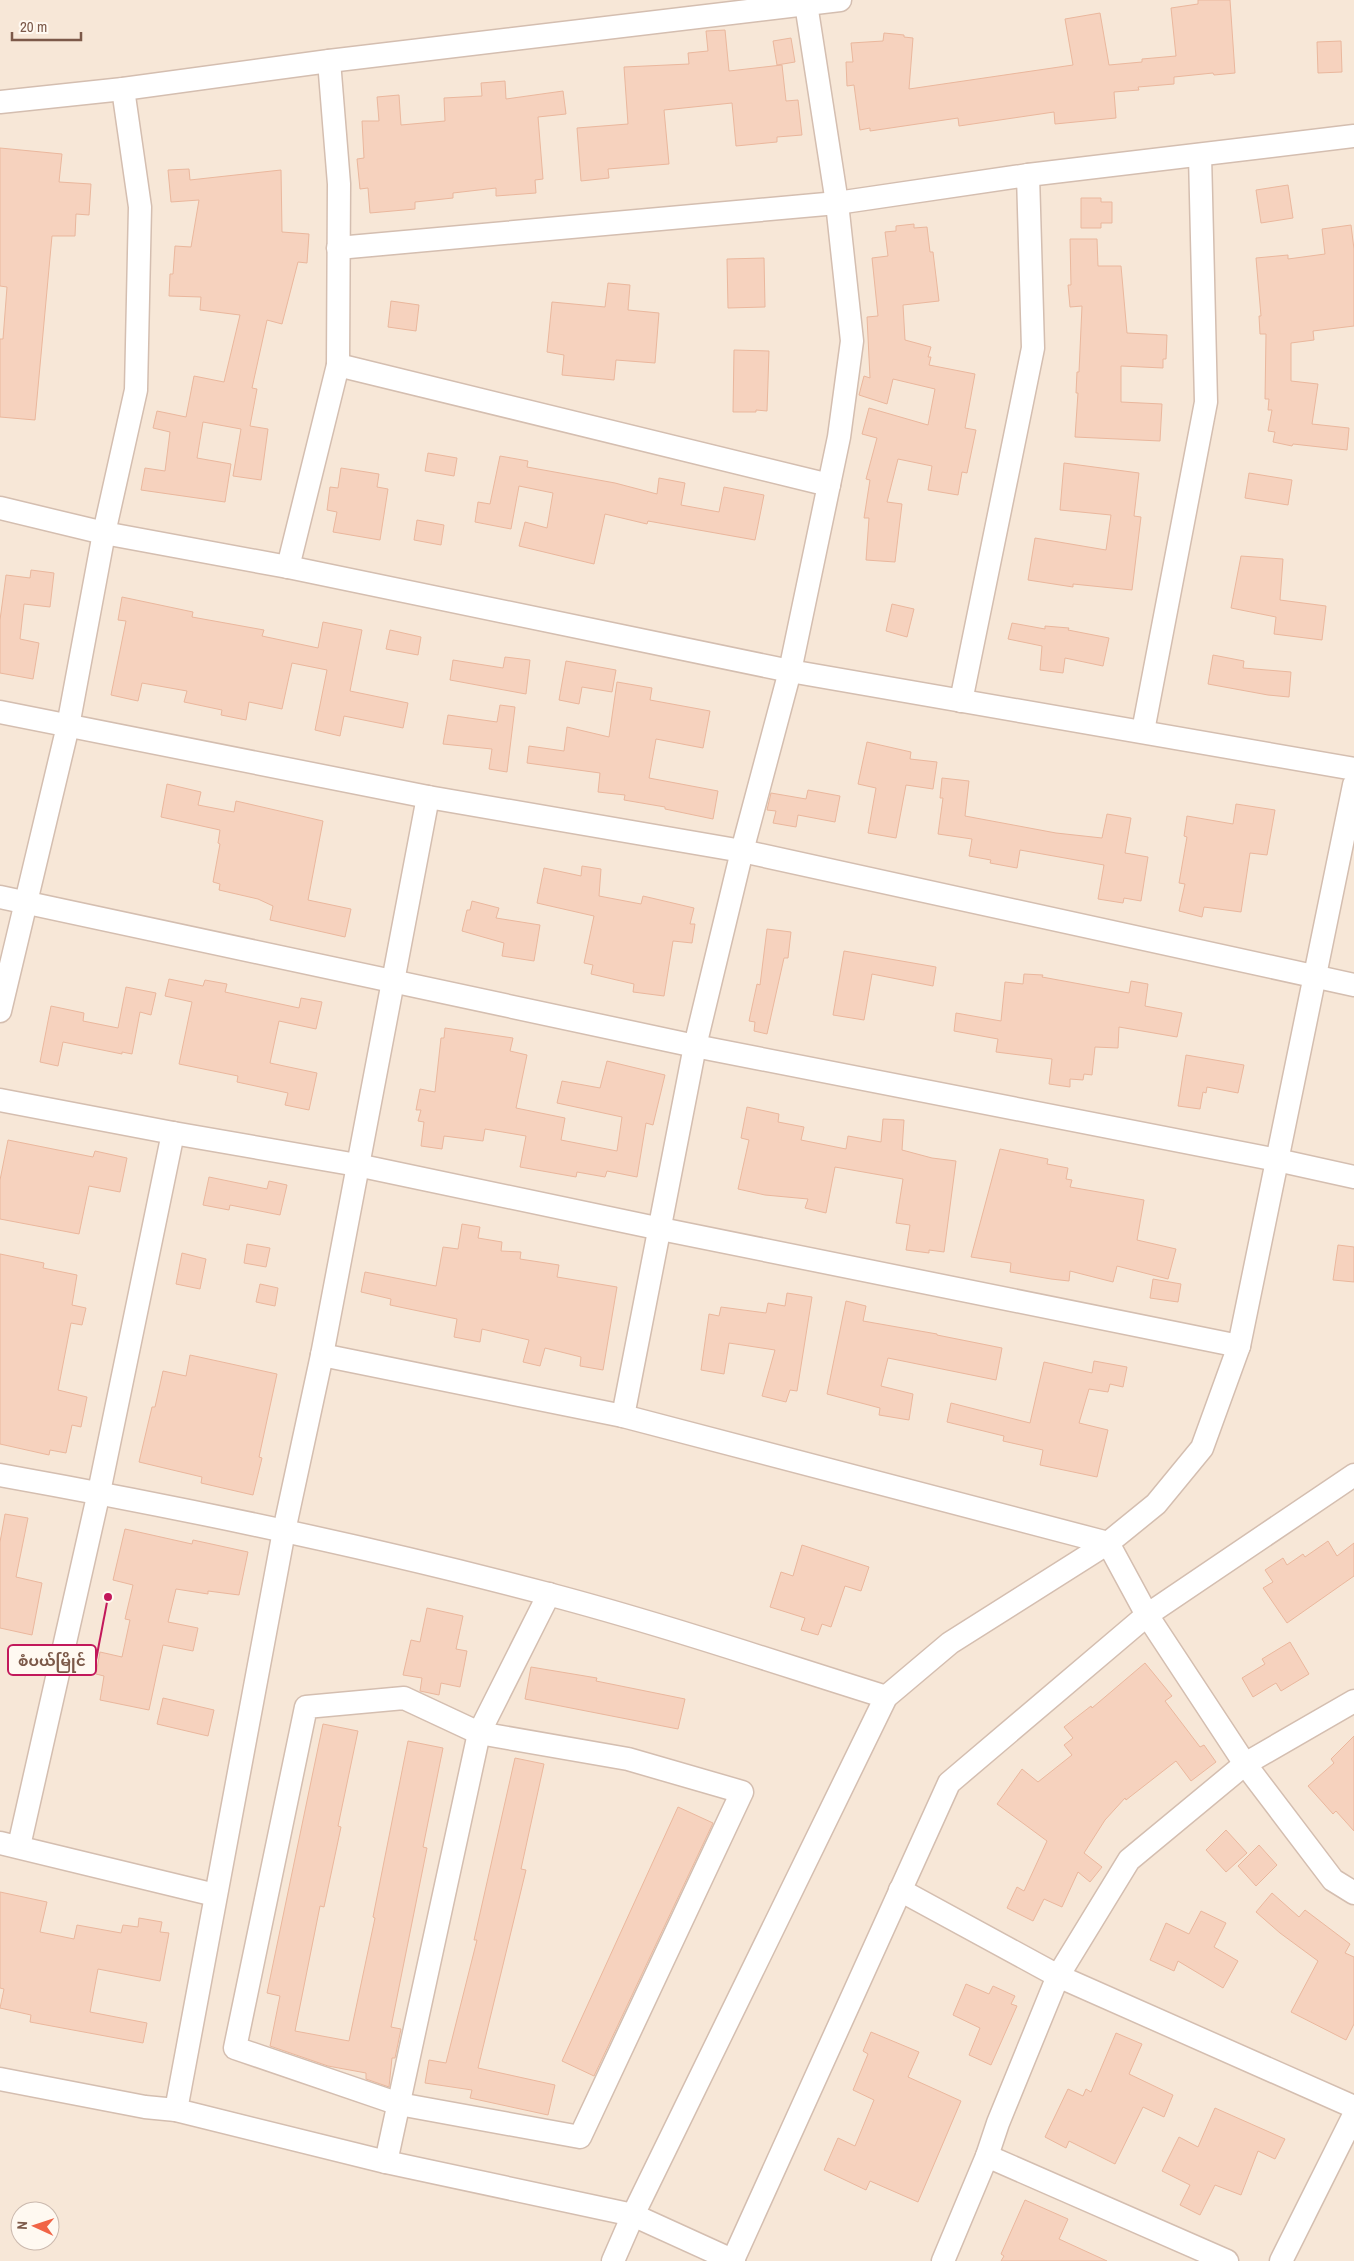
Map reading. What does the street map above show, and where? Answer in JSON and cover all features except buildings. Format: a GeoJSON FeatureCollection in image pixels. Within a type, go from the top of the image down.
{"type":"FeatureCollection","features":[{"type":"Feature","properties":{"kind":"street"},"geometry":{"type":"LineString","coordinates":[[0,102],[123,89],[329,61],[840,0]]}},
{"type":"Feature","properties":{"kind":"street"},"geometry":{"type":"LineString","coordinates":[[623,1416],[661,1229],[695,1046],[742,851],[790,671],[840,437],[852,341],[837,203],[806,4]]}},
{"type":"Feature","properties":{"kind":"street"},"geometry":{"type":"LineString","coordinates":[[288,567],[338,365],[339,184],[329,61]]}},
{"type":"Feature","properties":{"kind":"street"},"geometry":{"type":"LineString","coordinates":[[0,1011],[68,726],[104,533],[136,390],[140,207],[123,89]]}},
{"type":"Feature","properties":{"kind":"street"},"geometry":{"type":"LineString","coordinates":[[338,248],[837,203],[1028,175],[1354,136]]}},
{"type":"Feature","properties":{"kind":"street"},"geometry":{"type":"LineString","coordinates":[[1143,731],[1206,402],[1200,155]]}},
{"type":"Feature","properties":{"kind":"street"},"geometry":{"type":"LineString","coordinates":[[961,701],[1033,348],[1028,175]]}},
{"type":"Feature","properties":{"kind":"street"},"geometry":{"type":"LineString","coordinates":[[338,365],[829,485]]}},
{"type":"Feature","properties":{"kind":"street"},"geometry":{"type":"LineString","coordinates":[[0,508],[104,533],[288,567],[790,671],[1354,769]]}},
{"type":"Feature","properties":{"kind":"street"},"geometry":{"type":"LineString","coordinates":[[0,712],[428,797],[742,851],[1354,985]]}},
{"type":"Feature","properties":{"kind":"street"},"geometry":{"type":"LineString","coordinates":[[613,2261],[633,2215],[886,1697],[950,1643],[1108,1543],[1156,1504],[1202,1448],[1239,1346],[1354,785]]}},
{"type":"Feature","properties":{"kind":"street"},"geometry":{"type":"LineString","coordinates":[[176,2110],[284,1531],[322,1355],[428,797]]}},
{"type":"Feature","properties":{"kind":"street"},"geometry":{"type":"LineString","coordinates":[[0,897],[25,904],[695,1046],[1277,1160],[1354,1177]]}},
{"type":"Feature","properties":{"kind":"street"},"geometry":{"type":"LineString","coordinates":[[0,1100],[173,1133],[357,1164],[661,1229],[1239,1346]]}},
{"type":"Feature","properties":{"kind":"street"},"geometry":{"type":"LineString","coordinates":[[173,1133],[99,1492],[9,1845],[215,1895]]}},
{"type":"Feature","properties":{"kind":"street"},"geometry":{"type":"LineString","coordinates":[[322,1355],[623,1416],[1108,1543],[1147,1615],[1245,1764],[1333,1880],[1354,1893]]}},
{"type":"Feature","properties":{"kind":"street"},"geometry":{"type":"LineString","coordinates":[[0,1475],[99,1492],[284,1531],[549,1594],[886,1697]]}},
{"type":"Feature","properties":{"kind":"street"},"geometry":{"type":"LineString","coordinates":[[0,2079],[145,2107],[176,2110],[386,2162],[633,2215],[734,2261],[949,1783],[1147,1615],[1354,1475]]}},
{"type":"Feature","properties":{"kind":"street"},"geometry":{"type":"LineString","coordinates":[[386,2162],[479,1733],[549,1594]]}},
{"type":"Feature","properties":{"kind":"street"},"geometry":{"type":"LineString","coordinates":[[404,1698],[479,1733],[628,1759],[742,1792],[580,2137],[399,2104],[235,2048],[306,1707],[404,1698]]}},
{"type":"Feature","properties":{"kind":"street"},"geometry":{"type":"LineString","coordinates":[[943,2261],[988,2156],[998,2122],[1058,1976],[1129,1860],[1245,1764],[1354,1701]]}},
{"type":"Feature","properties":{"kind":"street"},"geometry":{"type":"LineString","coordinates":[[900,1890],[1058,1976],[1354,2106]]}},
{"type":"Feature","properties":{"kind":"street"},"geometry":{"type":"LineString","coordinates":[[1281,2261],[1354,2115]]}},
{"type":"Feature","properties":{"kind":"street"},"geometry":{"type":"LineString","coordinates":[[988,2156],[1227,2261]]}},
{"type":"Feature","properties":{"kind":"shaded area"},"geometry":{"type":"Polygon","coordinates":[[[0,0],[1354,0],[1354,2261],[0,2261],[0,0]]]}},
{"type":"Feature","properties":{"kind":"place","name":"စံပယ်မြိုင်"},"geometry":{"type":"Point","coordinates":[108,1597]}}]}
